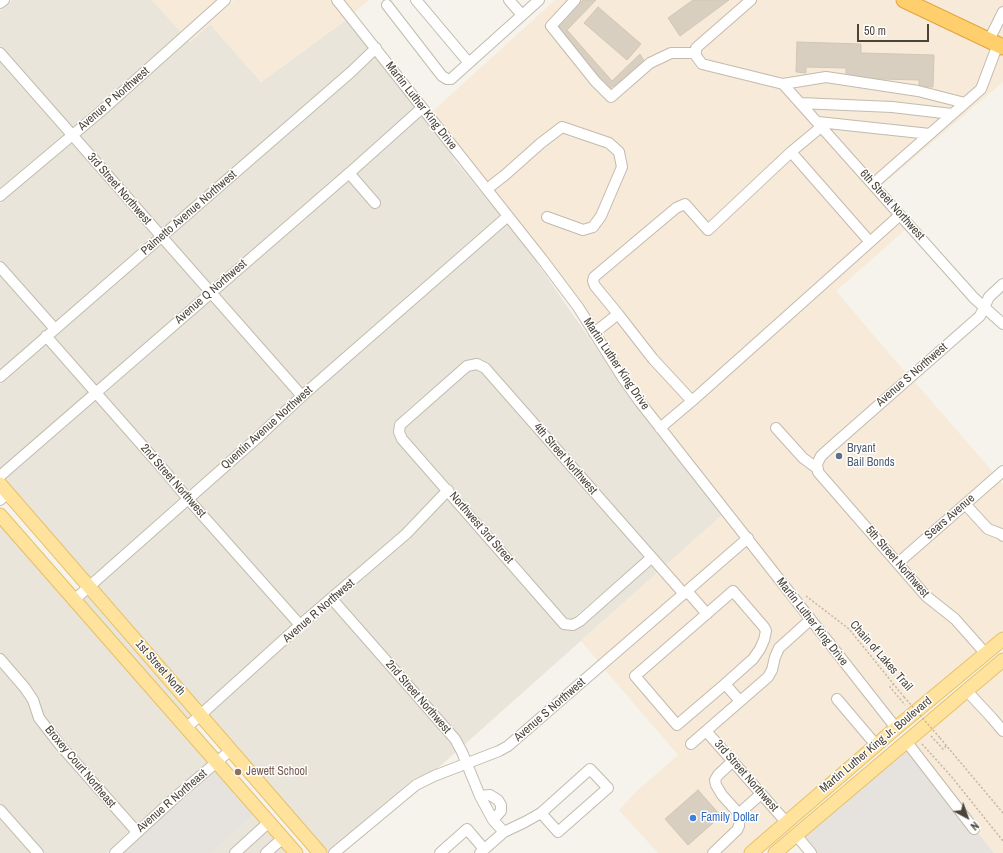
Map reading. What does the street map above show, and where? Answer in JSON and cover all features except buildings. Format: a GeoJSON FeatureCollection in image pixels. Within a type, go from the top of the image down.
{"type":"FeatureCollection","features":[{"type":"Feature","properties":{"kind":"highway"},"geometry":{"type":"LineString","coordinates":[[904,0],[996,44]]}},
{"type":"Feature","properties":{"kind":"main road","name":"1st Street North"},"geometry":{"type":"LineString","coordinates":[[2,492],[89,587],[320,853]]}},
{"type":"Feature","properties":{"kind":"main road","name":"1st Street North"},"geometry":{"type":"LineString","coordinates":[[0,515],[296,853]]}},
{"type":"Feature","properties":{"kind":"main road","name":"Martin Luther King Jr. Boulevard"},"geometry":{"type":"LineString","coordinates":[[751,853],[896,728],[1003,639]]}},
{"type":"Feature","properties":{"kind":"main road","name":"Martin Luther King Jr. Boulevard"},"geometry":{"type":"LineString","coordinates":[[775,853],[912,740],[966,690],[1003,660]]}},
{"type":"Feature","properties":{"kind":"main road"},"geometry":{"type":"LineString","coordinates":[[796,835],[797,822],[811,810],[818,795]]}},
{"type":"Feature","properties":{"kind":"street"},"geometry":{"type":"LineString","coordinates":[[0,3],[4,0]]}},
{"type":"Feature","properties":{"kind":"street","name":"Avenue P Northwest"},"geometry":{"type":"LineString","coordinates":[[0,196],[72,135],[225,0]]}},
{"type":"Feature","properties":{"kind":"street"},"geometry":{"type":"LineString","coordinates":[[416,0],[469,63]]}},
{"type":"Feature","properties":{"kind":"street"},"geometry":{"type":"LineString","coordinates":[[509,0],[522,14]]}},
{"type":"Feature","properties":{"kind":"street"},"geometry":{"type":"LineString","coordinates":[[387,5],[442,76],[447,79],[451,79],[539,0]]}},
{"type":"Feature","properties":{"kind":"street"},"geometry":{"type":"LineString","coordinates":[[575,0],[551,26],[595,81],[611,97],[650,63],[671,53],[696,52]]}},
{"type":"Feature","properties":{"kind":"street"},"geometry":{"type":"LineString","coordinates":[[751,0],[696,48],[696,56],[702,64],[783,84],[826,77],[918,91],[965,103]]}},
{"type":"Feature","properties":{"kind":"street","name":"Martin Luther King Drive"},"geometry":{"type":"LineString","coordinates":[[339,1],[565,289],[623,378],[660,428],[896,728]]}},
{"type":"Feature","properties":{"kind":"street"},"geometry":{"type":"LineString","coordinates":[[873,184],[981,89],[996,44],[1003,12]]}},
{"type":"Feature","properties":{"kind":"street","name":"Palmetto Avenue Northwest"},"geometry":{"type":"LineString","coordinates":[[0,377],[351,72],[376,48]]}},
{"type":"Feature","properties":{"kind":"street","name":"3rd Street Northwest"},"geometry":{"type":"LineString","coordinates":[[0,54],[302,396]]}},
{"type":"Feature","properties":{"kind":"street","name":"6th Street Northwest"},"geometry":{"type":"LineString","coordinates":[[783,84],[974,298],[1003,324]]}},
{"type":"Feature","properties":{"kind":"street"},"geometry":{"type":"LineString","coordinates":[[800,103],[892,107],[952,114]]}},
{"type":"Feature","properties":{"kind":"street","name":"Avenue Q Northwest"},"geometry":{"type":"LineString","coordinates":[[0,476],[422,108]]}},
{"type":"Feature","properties":{"kind":"street"},"geometry":{"type":"LineString","coordinates":[[692,401],[653,360],[595,286],[593,281],[594,277],[676,208],[684,204],[708,230],[819,125],[930,134]]}},
{"type":"Feature","properties":{"kind":"street"},"geometry":{"type":"LineString","coordinates":[[487,189],[505,176],[541,143],[562,127],[609,143],[619,152],[622,167],[601,216],[593,227],[583,230],[546,217]]}},
{"type":"Feature","properties":{"kind":"street"},"geometry":{"type":"LineString","coordinates":[[791,152],[870,242]]}},
{"type":"Feature","properties":{"kind":"street"},"geometry":{"type":"LineString","coordinates":[[349,173],[375,203]]}},
{"type":"Feature","properties":{"kind":"street"},"geometry":{"type":"LineString","coordinates":[[660,428],[900,215]]}},
{"type":"Feature","properties":{"kind":"street","name":"Quentin Avenue Northwest"},"geometry":{"type":"LineString","coordinates":[[74,600],[256,439],[302,396],[508,216]]}},
{"type":"Feature","properties":{"kind":"street"},"geometry":{"type":"LineString","coordinates":[[0,267],[55,329]]}},
{"type":"Feature","properties":{"kind":"street","name":"Avenue S Northwest"},"geometry":{"type":"LineString","coordinates":[[818,467],[821,456],[980,316],[989,297],[1003,284]]}},
{"type":"Feature","properties":{"kind":"street"},"geometry":{"type":"LineString","coordinates":[[594,332],[618,314]]}},
{"type":"Feature","properties":{"kind":"street","name":"2nd Street Northwest"},"geometry":{"type":"LineString","coordinates":[[46,336],[300,625]]}},
{"type":"Feature","properties":{"kind":"street","name":"4th Street Northwest"},"geometry":{"type":"LineString","coordinates":[[400,429],[400,425],[411,414],[467,366],[476,365],[485,368],[651,558],[707,614]]}},
{"type":"Feature","properties":{"kind":"street","name":"5th Street Northwest"},"geometry":{"type":"LineString","coordinates":[[776,428],[803,458],[818,467],[818,472],[926,596],[954,619],[986,654]]}},
{"type":"Feature","properties":{"kind":"street","name":"Northwest 3rd Street"},"geometry":{"type":"LineString","coordinates":[[400,429],[399,432],[402,439],[564,624],[573,625],[580,621],[651,558]]}},
{"type":"Feature","properties":{"kind":"street","name":"Sears Avenue"},"geometry":{"type":"LineString","coordinates":[[898,563],[1003,471]]}},
{"type":"Feature","properties":{"kind":"street","name":"Avenue R Northwest"},"geometry":{"type":"LineString","coordinates":[[186,728],[300,625],[406,534],[448,490]]}},
{"type":"Feature","properties":{"kind":"street"},"geometry":{"type":"LineString","coordinates":[[965,504],[988,529],[1003,536]]}},
{"type":"Feature","properties":{"kind":"street","name":"Avenue S Northwest"},"geometry":{"type":"LineString","coordinates":[[334,853],[416,785],[434,776],[499,751],[508,746],[748,538]]}},
{"type":"Feature","properties":{"kind":"street"},"geometry":{"type":"LineString","coordinates":[[733,591],[766,631],[760,649],[753,659],[725,684],[677,724],[635,676],[733,591]]}},
{"type":"Feature","properties":{"kind":"street","name":"2nd Street Northwest"},"geometry":{"type":"LineString","coordinates":[[332,599],[455,739],[480,796],[493,820],[504,832]]}},
{"type":"Feature","properties":{"kind":"street"},"geometry":{"type":"LineString","coordinates":[[691,744],[768,677],[772,670],[774,657],[779,648],[810,620]]}},
{"type":"Feature","properties":{"kind":"street","name":"Broxey Court Northeast"},"geometry":{"type":"LineString","coordinates":[[0,659],[25,688],[33,700],[39,718],[60,745],[137,832]]}},
{"type":"Feature","properties":{"kind":"street"},"geometry":{"type":"LineString","coordinates":[[725,684],[740,702]]}},
{"type":"Feature","properties":{"kind":"street"},"geometry":{"type":"LineString","coordinates":[[966,690],[1003,731]]}},
{"type":"Feature","properties":{"kind":"street"},"geometry":{"type":"LineString","coordinates":[[837,699],[876,745]]}},
{"type":"Feature","properties":{"kind":"street","name":"3rd Street Northwest"},"geometry":{"type":"LineString","coordinates":[[706,731],[786,822]]}},
{"type":"Feature","properties":{"kind":"street"},"geometry":{"type":"LineString","coordinates":[[912,740],[974,829]]}},
{"type":"Feature","properties":{"kind":"street","name":"Avenue R Northeast"},"geometry":{"type":"LineString","coordinates":[[115,853],[231,750]]}},
{"type":"Feature","properties":{"kind":"street"},"geometry":{"type":"LineString","coordinates":[[733,761],[718,774],[715,780],[716,785],[722,795],[740,815]]}},
{"type":"Feature","properties":{"kind":"street"},"geometry":{"type":"LineString","coordinates":[[440,853],[467,829],[482,851],[504,832],[541,813],[590,769],[608,788],[558,832],[541,813]]}},
{"type":"Feature","properties":{"kind":"street"},"geometry":{"type":"LineString","coordinates":[[713,853],[737,830],[740,815],[743,810],[761,794]]}},
{"type":"Feature","properties":{"kind":"street"},"geometry":{"type":"LineString","coordinates":[[480,796],[490,796],[498,800],[502,805],[501,811],[493,820]]}},
{"type":"Feature","properties":{"kind":"street"},"geometry":{"type":"LineString","coordinates":[[0,810],[38,853]]}},
{"type":"Feature","properties":{"kind":"street"},"geometry":{"type":"LineString","coordinates":[[235,853],[269,822]]}},
{"type":"Feature","properties":{"kind":"street"},"geometry":{"type":"LineString","coordinates":[[796,835],[811,853]]}},
{"type":"Feature","properties":{"kind":"street"},"geometry":{"type":"LineString","coordinates":[[266,853],[283,838]]}},
{"type":"Feature","properties":{"kind":"path","name":"Chain of Lakes Trail"},"geometry":{"type":"LineString","coordinates":[[805,596],[849,629],[904,697],[1003,813]]}},
{"type":"Feature","properties":{"kind":"path"},"geometry":{"type":"LineString","coordinates":[[894,684],[890,687],[907,708]]}},
{"type":"Feature","properties":{"kind":"path"},"geometry":{"type":"LineString","coordinates":[[928,732],[943,749],[946,746]]}},
{"type":"Feature","properties":{"kind":"path"},"geometry":{"type":"LineString","coordinates":[[912,740],[951,776],[1003,841]]}},
{"type":"Feature","properties":{"kind":"shaded area"},"geometry":{"type":"Polygon","coordinates":[[[12,0],[152,0],[181,32],[72,128],[0,46],[0,11],[12,0]]]}},
{"type":"Feature","properties":{"kind":"shaded area"},"geometry":{"type":"Polygon","coordinates":[[[152,0],[217,0],[181,32],[152,0]]]}},
{"type":"Feature","properties":{"kind":"shaded area"},"geometry":{"type":"Polygon","coordinates":[[[234,0],[331,0],[346,20],[261,82],[210,24],[190,42],[188,41],[234,0]]]}},
{"type":"Feature","properties":{"kind":"shaded area"},"geometry":{"type":"Polygon","coordinates":[[[343,0],[369,0],[354,13],[343,0]]]}},
{"type":"Feature","properties":{"kind":"shaded area"},"geometry":{"type":"Polygon","coordinates":[[[555,0],[892,0],[1003,53],[1003,82],[881,186],[783,77],[776,83],[906,229],[836,291],[906,373],[817,452],[814,459],[812,459],[814,475],[923,599],[951,623],[983,658],[901,727],[814,617],[755,539],[644,400],[569,286],[432,112],[555,0]]]}},
{"type":"Feature","properties":{"kind":"shaded area"},"geometry":{"type":"Polygon","coordinates":[[[915,0],[1003,0],[1003,42],[915,0]]]}},
{"type":"Feature","properties":{"kind":"shaded area"},"geometry":{"type":"Polygon","coordinates":[[[346,20],[369,47],[347,68],[162,229],[80,136],[188,41],[190,42],[210,24],[261,82],[346,20]]]}},
{"type":"Feature","properties":{"kind":"shaded area"},"geometry":{"type":"Polygon","coordinates":[[[376,56],[415,107],[211,285],[169,237],[354,77],[376,56]]]}},
{"type":"Feature","properties":{"kind":"shaded area"},"geometry":{"type":"Polygon","coordinates":[[[0,61],[65,134],[0,188],[0,61]]]}},
{"type":"Feature","properties":{"kind":"shaded area"},"geometry":{"type":"Polygon","coordinates":[[[422,115],[451,153],[456,162],[500,215],[302,389],[219,293],[359,172],[422,115]]]}},
{"type":"Feature","properties":{"kind":"shaded area"},"geometry":{"type":"Polygon","coordinates":[[[72,142],[154,235],[55,321],[0,260],[0,203],[72,142]]]}},
{"type":"Feature","properties":{"kind":"shaded area"},"geometry":{"type":"Polygon","coordinates":[[[507,224],[526,247],[636,405],[722,515],[665,566],[489,364],[479,359],[466,361],[407,410],[395,423],[394,432],[441,490],[402,530],[300,618],[195,500],[259,444],[305,400],[507,224]]]}},
{"type":"Feature","properties":{"kind":"shaded area"},"geometry":{"type":"Polygon","coordinates":[[[162,244],[204,291],[96,385],[53,337],[162,244]]]}},
{"type":"Feature","properties":{"kind":"shaded area"},"geometry":{"type":"Polygon","coordinates":[[[0,275],[47,328],[0,369],[0,275]]]}},
{"type":"Feature","properties":{"kind":"shaded area"},"geometry":{"type":"Polygon","coordinates":[[[211,300],[294,395],[188,492],[104,394],[211,300]]]}},
{"type":"Feature","properties":{"kind":"shaded area"},"geometry":{"type":"Polygon","coordinates":[[[46,344],[89,392],[0,468],[0,384],[46,344]]]}},
{"type":"Feature","properties":{"kind":"shaded area"},"geometry":{"type":"Polygon","coordinates":[[[477,370],[482,372],[644,557],[572,619],[566,619],[405,432],[405,428],[459,380],[470,371],[477,370]]]}},
{"type":"Feature","properties":{"kind":"shaded area"},"geometry":{"type":"Polygon","coordinates":[[[914,381],[993,472],[898,555],[823,470],[823,466],[825,459],[914,381]]]}},
{"type":"Feature","properties":{"kind":"shaded area"},"geometry":{"type":"Polygon","coordinates":[[[96,400],[180,498],[89,580],[3,480],[96,400]]]}},
{"type":"Feature","properties":{"kind":"shaded area"},"geometry":{"type":"Polygon","coordinates":[[[1000,481],[1003,484],[1003,642],[991,652],[958,616],[935,597],[905,564],[1000,481]]]}},
{"type":"Feature","properties":{"kind":"shaded area"},"geometry":{"type":"Polygon","coordinates":[[[448,498],[562,628],[573,630],[583,626],[651,565],[657,573],[464,745],[458,735],[339,600],[410,538],[448,498]]]}},
{"type":"Feature","properties":{"kind":"shaded area"},"geometry":{"type":"Polygon","coordinates":[[[188,506],[293,625],[201,708],[96,588],[188,506]]]}},
{"type":"Feature","properties":{"kind":"shaded area"},"geometry":{"type":"Polygon","coordinates":[[[722,515],[740,537],[684,587],[665,566],[722,515]]]}},
{"type":"Feature","properties":{"kind":"shaded area"},"geometry":{"type":"Polygon","coordinates":[[[0,523],[209,761],[136,825],[64,742],[44,716],[38,699],[28,684],[0,652],[0,523]]]}},
{"type":"Feature","properties":{"kind":"shaded area"},"geometry":{"type":"Polygon","coordinates":[[[747,546],[803,619],[774,645],[764,673],[684,743],[691,751],[706,738],[784,827],[754,853],[658,853],[619,810],[639,789],[678,755],[605,670],[747,546]]]}},
{"type":"Feature","properties":{"kind":"shaded area"},"geometry":{"type":"Polygon","coordinates":[[[657,573],[676,593],[598,661],[581,641],[657,573]]]}},
{"type":"Feature","properties":{"kind":"shaded area"},"geometry":{"type":"Polygon","coordinates":[[[89,595],[193,714],[186,721],[81,601],[89,595]]]}},
{"type":"Feature","properties":{"kind":"shaded area"},"geometry":{"type":"Polygon","coordinates":[[[332,606],[450,741],[456,752],[437,769],[412,780],[326,853],[208,716],[303,630],[332,606]]]}},
{"type":"Feature","properties":{"kind":"shaded area"},"geometry":{"type":"Polygon","coordinates":[[[810,628],[893,733],[791,821],[714,731],[771,681],[777,674],[783,652],[810,628]]]}},
{"type":"Feature","properties":{"kind":"shaded area"},"geometry":{"type":"Polygon","coordinates":[[[1003,656],[1003,723],[975,692],[1003,656]]]}},
{"type":"Feature","properties":{"kind":"shaded area"},"geometry":{"type":"Polygon","coordinates":[[[0,667],[21,690],[28,702],[35,721],[56,748],[129,831],[107,853],[45,853],[0,803],[0,667]]]}},
{"type":"Feature","properties":{"kind":"shaded area"},"geometry":{"type":"Polygon","coordinates":[[[959,692],[989,721],[1003,739],[1003,853],[994,853],[903,739],[959,692]]]}},
{"type":"Feature","properties":{"kind":"shaded area"},"geometry":{"type":"Polygon","coordinates":[[[903,739],[994,853],[817,853],[798,830],[903,739]]]}},
{"type":"Feature","properties":{"kind":"shaded area"},"geometry":{"type":"Polygon","coordinates":[[[217,769],[255,814],[211,853],[123,853],[182,799],[217,769]]]}},
{"type":"Feature","properties":{"kind":"shaded area"},"geometry":{"type":"Polygon","coordinates":[[[255,814],[289,853],[211,853],[255,814]]]}},
{"type":"Feature","properties":{"kind":"shaded area"},"geometry":{"type":"Polygon","coordinates":[[[0,817],[32,853],[0,853],[0,817]]]}},
{"type":"Feature","properties":{"kind":"place","name":"Bryant Bail Bonds"},"geometry":{"type":"Point","coordinates":[839,456]}},
{"type":"Feature","properties":{"kind":"place","name":"Jewett School"},"geometry":{"type":"Point","coordinates":[238,772]}},
{"type":"Feature","properties":{"kind":"place","name":"Family Dollar"},"geometry":{"type":"Point","coordinates":[693,818]}}]}
